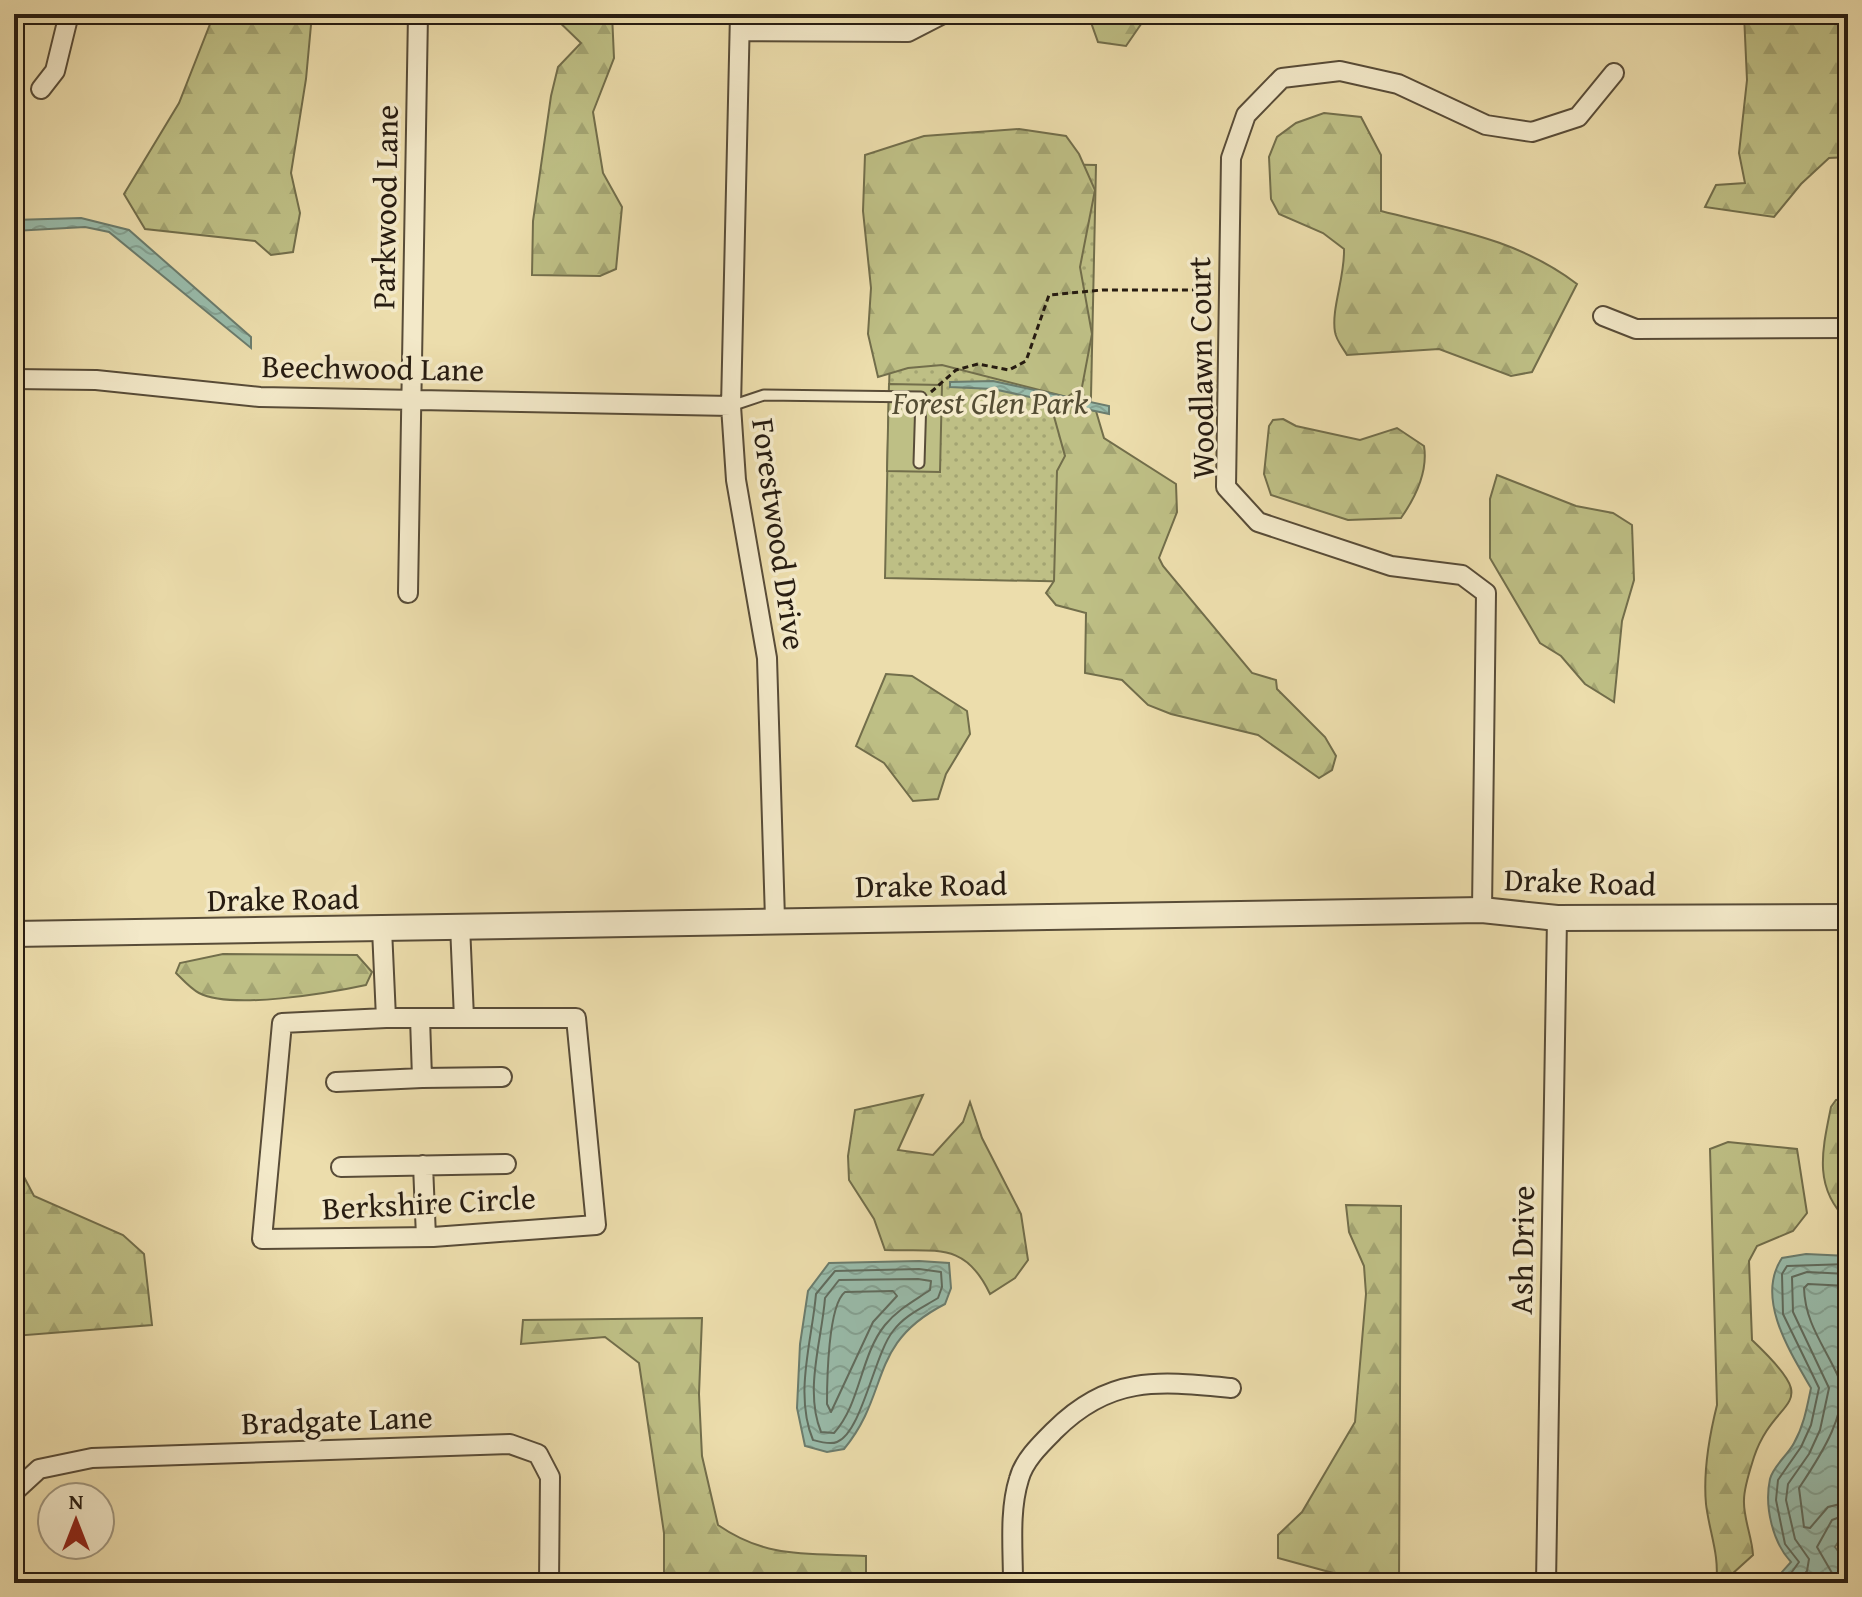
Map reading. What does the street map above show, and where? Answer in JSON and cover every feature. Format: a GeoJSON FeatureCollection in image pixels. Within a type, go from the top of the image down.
{"type":"FeatureCollection","features":[{"type":"Feature","properties":{"kind":"street"},"geometry":{"type":"LineString","coordinates":[[41,89],[55,71],[69,14]]}},
{"type":"Feature","properties":{"kind":"street","name":"Parkwood Lane"},"geometry":{"type":"LineString","coordinates":[[408,593],[418,14]]}},
{"type":"Feature","properties":{"kind":"street"},"geometry":{"type":"LineString","coordinates":[[740,22],[908,32],[943,14]]}},
{"type":"Feature","properties":{"kind":"street","name":"Forestwood Drive"},"geometry":{"type":"LineString","coordinates":[[740,22],[731,406],[736,480],[767,658],[775,919]]}},
{"type":"Feature","properties":{"kind":"street","name":"Woodlawn Court"},"geometry":{"type":"LineString","coordinates":[[1482,910],[1486,593],[1462,575],[1391,566],[1258,522],[1226,487],[1231,158],[1246,115],[1282,78],[1340,71],[1398,84],[1486,125],[1532,132],[1578,117],[1614,73]]}},
{"type":"Feature","properties":{"kind":"street"},"geometry":{"type":"LineString","coordinates":[[1603,316],[1636,329],[1848,328]]}},
{"type":"Feature","properties":{"kind":"street","name":"Beechwood Lane"},"geometry":{"type":"LineString","coordinates":[[14,379],[96,380],[260,397],[731,406]]}},
{"type":"Feature","properties":{"kind":"street","name":"Drake Road"},"geometry":{"type":"LineString","coordinates":[[14,934],[775,919],[1482,910],[1557,918],[1848,917]]}},
{"type":"Feature","properties":{"kind":"street","name":"Ash Drive"},"geometry":{"type":"LineString","coordinates":[[1546,1583],[1557,918]]}},
{"type":"Feature","properties":{"kind":"street"},"geometry":{"type":"LineString","coordinates":[[382,929],[386,1018],[464,1018],[460,925]]}},
{"type":"Feature","properties":{"kind":"street","name":"Berkshire Circle"},"geometry":{"type":"LineString","coordinates":[[386,1018],[282,1023],[262,1239],[426,1237],[596,1225],[576,1018],[464,1018]]}},
{"type":"Feature","properties":{"kind":"street"},"geometry":{"type":"LineString","coordinates":[[420,1018],[422,1078]]}},
{"type":"Feature","properties":{"kind":"street"},"geometry":{"type":"LineString","coordinates":[[336,1082],[502,1077]]}},
{"type":"Feature","properties":{"kind":"street"},"geometry":{"type":"LineString","coordinates":[[341,1167],[506,1164]]}},
{"type":"Feature","properties":{"kind":"street"},"geometry":{"type":"LineString","coordinates":[[423,1165],[426,1237]]}},
{"type":"Feature","properties":{"kind":"street"},"geometry":{"type":"LineString","coordinates":[[1013,1583],[1014,1508],[1019,1477],[1037,1448],[1069,1417],[1105,1392],[1122,1387],[1179,1383],[1231,1388]]}},
{"type":"Feature","properties":{"kind":"street","name":"Bradgate Lane"},"geometry":{"type":"LineString","coordinates":[[14,1492],[39,1469],[92,1458],[510,1444],[538,1454],[550,1477],[549,1583]]}},
{"type":"Feature","properties":{"kind":"lane"},"geometry":{"type":"LineString","coordinates":[[731,406],[764,395],[921,397],[919,463]]}},
{"type":"Feature","properties":{"kind":"path"},"geometry":{"type":"LineString","coordinates":[[921,397],[942,385],[956,370],[978,364],[1009,370],[1026,361],[1049,295],[1102,290],[1229,290]]}},
{"type":"Feature","properties":{"kind":"green space"},"geometry":{"type":"Polygon","coordinates":[[[214,14],[312,14],[306,79],[291,173],[300,213],[293,252],[271,255],[255,241],[145,229],[124,194],[179,103],[214,14]]]}},
{"type":"Feature","properties":{"kind":"green space"},"geometry":{"type":"Polygon","coordinates":[[[551,14],[612,14],[614,58],[593,112],[603,173],[622,207],[616,269],[600,276],[532,275],[533,221],[551,96],[558,67],[581,43],[551,14]]]}},
{"type":"Feature","properties":{"kind":"green space"},"geometry":{"type":"Polygon","coordinates":[[[1088,14],[1148,14],[1126,46],[1098,42],[1088,14]]]}},
{"type":"Feature","properties":{"kind":"green space"},"geometry":{"type":"Polygon","coordinates":[[[1744,14],[1848,14],[1848,157],[1829,158],[1801,184],[1774,217],[1705,207],[1716,185],[1745,183],[1739,153],[1747,80],[1744,14]]]}},
{"type":"Feature","properties":{"kind":"green space"},"geometry":{"type":"Polygon","coordinates":[[[1324,113],[1361,117],[1381,155],[1381,211],[1508,246],[1555,269],[1577,284],[1532,372],[1511,376],[1439,349],[1347,355],[1337,338],[1334,323],[1344,249],[1323,233],[1279,214],[1271,199],[1269,157],[1277,137],[1296,123],[1324,113]]]}},
{"type":"Feature","properties":{"kind":"green space"},"geometry":{"type":"Polygon","coordinates":[[[1019,129],[1066,136],[1079,154],[1095,190],[1080,267],[1092,334],[1082,387],[1067,397],[942,365],[908,368],[878,377],[868,334],[871,288],[863,211],[865,155],[924,136],[1019,129]]]}},
{"type":"Feature","properties":{"kind":"green space","name":"Forest Glen Park"},"geometry":{"type":"Polygon","coordinates":[[[894,161],[1096,165],[1087,582],[885,578],[894,161]]]}},
{"type":"Feature","properties":{"kind":"green space"},"geometry":{"type":"Polygon","coordinates":[[[889,384],[942,385],[940,472],[887,471],[889,384]]]}},
{"type":"Feature","properties":{"kind":"green space"},"geometry":{"type":"Polygon","coordinates":[[[1050,402],[1096,411],[1104,438],[1176,484],[1177,512],[1159,558],[1163,566],[1252,673],[1276,680],[1277,689],[1325,737],[1336,756],[1332,770],[1319,778],[1258,735],[1171,714],[1148,705],[1122,680],[1085,673],[1086,613],[1056,605],[1046,593],[1054,581],[1057,471],[1065,456],[1050,402]]]}},
{"type":"Feature","properties":{"kind":"green space"},"geometry":{"type":"Polygon","coordinates":[[[1283,419],[1296,426],[1360,440],[1397,428],[1424,446],[1424,465],[1419,484],[1401,518],[1348,520],[1271,495],[1264,474],[1269,426],[1273,420],[1283,419]]]}},
{"type":"Feature","properties":{"kind":"green space"},"geometry":{"type":"Polygon","coordinates":[[[1497,475],[1576,506],[1613,513],[1632,525],[1634,580],[1622,621],[1614,702],[1585,684],[1561,656],[1540,643],[1490,558],[1490,499],[1497,475]]]}},
{"type":"Feature","properties":{"kind":"green space"},"geometry":{"type":"Polygon","coordinates":[[[886,674],[912,676],[967,711],[970,734],[946,774],[938,799],[913,801],[884,763],[856,746],[886,674]]]}},
{"type":"Feature","properties":{"kind":"green space"},"geometry":{"type":"Polygon","coordinates":[[[223,954],[357,955],[372,972],[366,985],[306,996],[257,1000],[214,998],[199,993],[176,973],[180,963],[223,954]]]}},
{"type":"Feature","properties":{"kind":"green space"},"geometry":{"type":"Polygon","coordinates":[[[923,1095],[898,1150],[933,1155],[963,1122],[970,1102],[982,1138],[1021,1214],[1028,1260],[1015,1278],[990,1294],[980,1277],[960,1257],[934,1251],[885,1250],[874,1219],[849,1180],[848,1156],[855,1110],[923,1095]]]}},
{"type":"Feature","properties":{"kind":"green space"},"geometry":{"type":"Polygon","coordinates":[[[1848,1099],[1848,1221],[1829,1195],[1823,1154],[1831,1107],[1836,1100],[1848,1099]]]}},
{"type":"Feature","properties":{"kind":"green space"},"geometry":{"type":"Polygon","coordinates":[[[1728,1142],[1797,1149],[1807,1213],[1793,1231],[1757,1246],[1749,1261],[1752,1340],[1775,1363],[1787,1379],[1791,1391],[1789,1401],[1763,1436],[1746,1484],[1744,1507],[1753,1555],[1731,1575],[1731,1583],[1716,1583],[1717,1563],[1705,1492],[1707,1454],[1717,1405],[1710,1149],[1728,1142]]]}},
{"type":"Feature","properties":{"kind":"green space"},"geometry":{"type":"Polygon","coordinates":[[[14,1158],[34,1196],[123,1235],[144,1254],[152,1325],[14,1336],[14,1158]]]}},
{"type":"Feature","properties":{"kind":"green space"},"geometry":{"type":"Polygon","coordinates":[[[1346,1205],[1401,1206],[1399,1583],[1345,1583],[1333,1573],[1278,1558],[1278,1535],[1302,1512],[1355,1422],[1366,1294],[1364,1266],[1349,1232],[1346,1205]]]}},
{"type":"Feature","properties":{"kind":"green space"},"geometry":{"type":"Polygon","coordinates":[[[702,1318],[699,1394],[702,1456],[718,1525],[736,1536],[771,1549],[806,1554],[866,1556],[866,1583],[664,1583],[664,1533],[639,1363],[605,1337],[521,1344],[523,1320],[702,1318]]]}},
{"type":"Feature","properties":{"kind":"water"},"geometry":{"type":"Polygon","coordinates":[[[81,218],[129,230],[251,337],[251,348],[109,232],[85,227],[14,231],[14,220],[81,218]]]}},
{"type":"Feature","properties":{"kind":"water"},"geometry":{"type":"Polygon","coordinates":[[[993,381],[1109,406],[1109,414],[993,389],[950,387],[950,382],[993,381]]]}},
{"type":"Feature","properties":{"kind":"water"},"geometry":{"type":"Polygon","coordinates":[[[1806,1254],[1848,1256],[1848,1527],[1835,1547],[1848,1564],[1848,1583],[1772,1583],[1791,1562],[1779,1545],[1769,1513],[1770,1479],[1797,1436],[1811,1388],[1785,1342],[1778,1324],[1772,1290],[1782,1258],[1806,1254]]]}},
{"type":"Feature","properties":{"kind":"water"},"geometry":{"type":"Polygon","coordinates":[[[829,1263],[949,1263],[951,1288],[945,1304],[920,1319],[891,1352],[869,1408],[844,1449],[827,1452],[805,1446],[797,1408],[800,1344],[808,1291],[829,1263]]]}}]}
